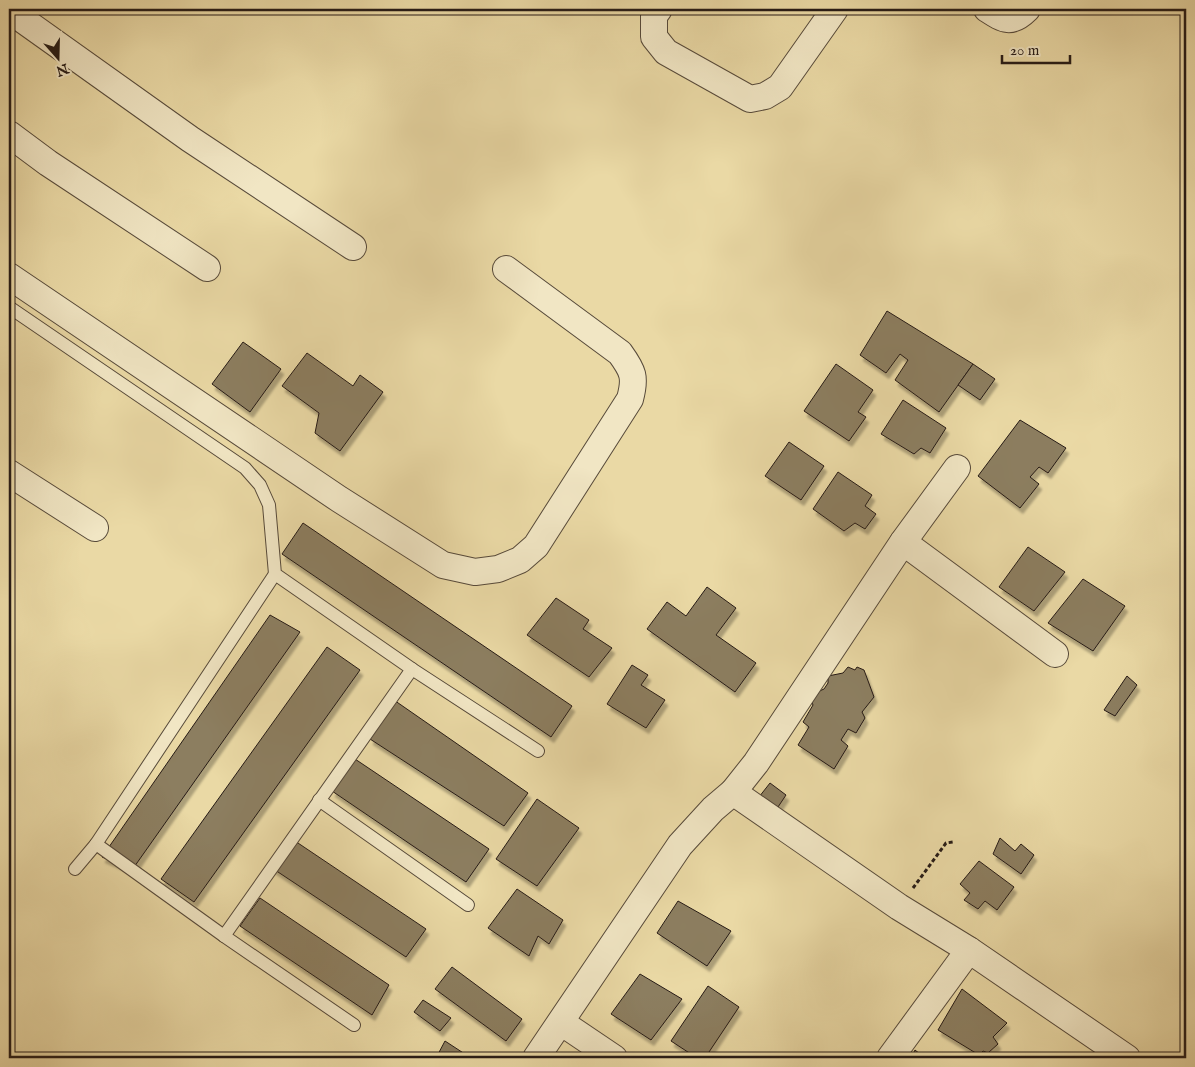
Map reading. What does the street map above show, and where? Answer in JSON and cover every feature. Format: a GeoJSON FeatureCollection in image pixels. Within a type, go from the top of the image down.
{"type":"FeatureCollection","features":[{"type":"Feature","properties":{"kind":"street"},"geometry":{"type":"LineString","coordinates":[[659,9],[654,16],[654,37],[666,52],[750,98],[765,96],[780,87],[835,9]]}},
{"type":"Feature","properties":{"kind":"street"},"geometry":{"type":"LineString","coordinates":[[987,9],[1001,18],[1010,20],[1027,9]]}},
{"type":"Feature","properties":{"kind":"street"},"geometry":{"type":"LineString","coordinates":[[9,10],[190,139],[353,247]]}},
{"type":"Feature","properties":{"kind":"street"},"geometry":{"type":"LineString","coordinates":[[9,134],[48,163],[207,268]]}},
{"type":"Feature","properties":{"kind":"street"},"geometry":{"type":"LineString","coordinates":[[9,276],[339,499],[444,565],[475,572],[498,569],[520,560],[536,546],[630,399],[634,384],[632,369],[620,353],[506,269]]}},
{"type":"Feature","properties":{"kind":"street"},"geometry":{"type":"LineString","coordinates":[[536,1058],[562,1023],[680,846],[713,809],[733,792],[756,763],[903,542],[957,468]]}},
{"type":"Feature","properties":{"kind":"street"},"geometry":{"type":"LineString","coordinates":[[9,473],[94,528]]}},
{"type":"Feature","properties":{"kind":"street"},"geometry":{"type":"LineString","coordinates":[[903,542],[1055,654]]}},
{"type":"Feature","properties":{"kind":"street"},"geometry":{"type":"LineString","coordinates":[[733,792],[1127,1058]]}},
{"type":"Feature","properties":{"kind":"street"},"geometry":{"type":"LineString","coordinates":[[890,1058],[969,950]]}},
{"type":"Feature","properties":{"kind":"street"},"geometry":{"type":"LineString","coordinates":[[562,1023],[614,1058]]}},
{"type":"Feature","properties":{"kind":"lane"},"geometry":{"type":"LineString","coordinates":[[9,306],[245,468],[260,485],[269,505],[275,574],[96,844],[75,869]]}},
{"type":"Feature","properties":{"kind":"lane"},"geometry":{"type":"LineString","coordinates":[[275,574],[412,669],[538,751]]}},
{"type":"Feature","properties":{"kind":"lane"},"geometry":{"type":"LineString","coordinates":[[224,936],[412,669]]}},
{"type":"Feature","properties":{"kind":"lane"},"geometry":{"type":"LineString","coordinates":[[319,800],[468,905]]}},
{"type":"Feature","properties":{"kind":"lane"},"geometry":{"type":"LineString","coordinates":[[96,844],[224,936],[354,1025]]}},
{"type":"Feature","properties":{"kind":"path"},"geometry":{"type":"LineString","coordinates":[[900,906],[946,843],[953,842]]}},
{"type":"Feature","properties":{"kind":"building"},"geometry":{"type":"Polygon","coordinates":[[[887,311],[973,364],[939,412],[895,380],[908,360],[900,354],[886,373],[860,355],[887,311]]]}},
{"type":"Feature","properties":{"kind":"building"},"geometry":{"type":"Polygon","coordinates":[[[243,342],[281,369],[250,412],[212,384],[243,342]]]}},
{"type":"Feature","properties":{"kind":"building"},"geometry":{"type":"Polygon","coordinates":[[[307,353],[353,386],[360,375],[383,392],[340,451],[315,433],[319,413],[282,386],[307,353]]]}},
{"type":"Feature","properties":{"kind":"building"},"geometry":{"type":"Polygon","coordinates":[[[836,364],[873,390],[858,412],[866,417],[849,441],[804,411],[836,364]]]}},
{"type":"Feature","properties":{"kind":"building"},"geometry":{"type":"Polygon","coordinates":[[[973,364],[995,379],[980,400],[958,385],[973,364]]]}},
{"type":"Feature","properties":{"kind":"building"},"geometry":{"type":"Polygon","coordinates":[[[903,400],[946,428],[930,453],[921,448],[914,454],[881,434],[903,400]]]}},
{"type":"Feature","properties":{"kind":"building"},"geometry":{"type":"Polygon","coordinates":[[[1020,420],[1066,448],[1048,473],[1039,467],[1030,477],[1039,484],[1020,508],[978,476],[1020,420]]]}},
{"type":"Feature","properties":{"kind":"building"},"geometry":{"type":"Polygon","coordinates":[[[789,442],[824,466],[801,500],[765,476],[789,442]]]}},
{"type":"Feature","properties":{"kind":"building"},"geometry":{"type":"Polygon","coordinates":[[[838,472],[872,495],[865,506],[876,514],[865,529],[855,523],[844,531],[813,509],[838,472]]]}},
{"type":"Feature","properties":{"kind":"building"},"geometry":{"type":"Polygon","coordinates":[[[303,523],[572,706],[551,737],[282,554],[303,523]]]}},
{"type":"Feature","properties":{"kind":"building"},"geometry":{"type":"Polygon","coordinates":[[[1028,547],[1065,572],[1034,611],[999,587],[1028,547]]]}},
{"type":"Feature","properties":{"kind":"building"},"geometry":{"type":"Polygon","coordinates":[[[1083,579],[1125,606],[1093,651],[1048,623],[1083,579]]]}},
{"type":"Feature","properties":{"kind":"building"},"geometry":{"type":"Polygon","coordinates":[[[707,587],[736,608],[716,635],[756,663],[735,692],[647,629],[667,602],[686,616],[707,587]]]}},
{"type":"Feature","properties":{"kind":"building"},"geometry":{"type":"Polygon","coordinates":[[[556,598],[589,620],[583,629],[612,648],[589,677],[527,635],[556,598]]]}},
{"type":"Feature","properties":{"kind":"building"},"geometry":{"type":"Polygon","coordinates":[[[270,615],[300,632],[132,870],[102,857],[270,615]]]}},
{"type":"Feature","properties":{"kind":"building"},"geometry":{"type":"Polygon","coordinates":[[[327,647],[360,670],[194,902],[161,879],[327,647]]]}},
{"type":"Feature","properties":{"kind":"building"},"geometry":{"type":"Polygon","coordinates":[[[632,665],[648,675],[641,685],[665,700],[646,728],[607,704],[632,665]]]}},
{"type":"Feature","properties":{"kind":"building"},"geometry":{"type":"Polygon","coordinates":[[[848,667],[855,670],[857,667],[864,670],[874,697],[862,712],[865,718],[856,733],[848,729],[841,740],[848,746],[834,769],[798,745],[809,727],[803,722],[813,705],[810,698],[813,694],[824,689],[828,683],[828,676],[843,673],[848,667]]]}},
{"type":"Feature","properties":{"kind":"building"},"geometry":{"type":"Polygon","coordinates":[[[1127,676],[1137,685],[1115,716],[1104,710],[1127,676]]]}},
{"type":"Feature","properties":{"kind":"building"},"geometry":{"type":"Polygon","coordinates":[[[391,698],[528,793],[504,826],[370,739],[391,698]]]}},
{"type":"Feature","properties":{"kind":"building"},"geometry":{"type":"Polygon","coordinates":[[[355,759],[489,849],[466,882],[332,791],[355,759]]]}},
{"type":"Feature","properties":{"kind":"building"},"geometry":{"type":"Polygon","coordinates":[[[770,783],[786,795],[776,810],[759,797],[770,783]]]}},
{"type":"Feature","properties":{"kind":"building"},"geometry":{"type":"Polygon","coordinates":[[[537,799],[579,828],[537,886],[496,859],[537,799]]]}},
{"type":"Feature","properties":{"kind":"building"},"geometry":{"type":"Polygon","coordinates":[[[1000,838],[1015,851],[1021,844],[1034,855],[1021,874],[993,854],[1000,838]]]}},
{"type":"Feature","properties":{"kind":"building"},"geometry":{"type":"Polygon","coordinates":[[[292,839],[426,929],[406,957],[272,868],[292,839]]]}},
{"type":"Feature","properties":{"kind":"building"},"geometry":{"type":"Polygon","coordinates":[[[979,861],[1014,887],[997,910],[985,901],[978,909],[964,900],[970,893],[960,884],[979,861]]]}},
{"type":"Feature","properties":{"kind":"building"},"geometry":{"type":"Polygon","coordinates":[[[517,889],[563,920],[549,944],[538,936],[529,956],[488,928],[517,889]]]}},
{"type":"Feature","properties":{"kind":"building"},"geometry":{"type":"Polygon","coordinates":[[[260,898],[389,985],[372,1015],[240,926],[260,898]]]}},
{"type":"Feature","properties":{"kind":"building"},"geometry":{"type":"Polygon","coordinates":[[[678,901],[731,931],[707,966],[657,933],[678,901]]]}},
{"type":"Feature","properties":{"kind":"building"},"geometry":{"type":"Polygon","coordinates":[[[452,967],[522,1019],[506,1041],[435,989],[452,967]]]}},
{"type":"Feature","properties":{"kind":"building"},"geometry":{"type":"Polygon","coordinates":[[[640,974],[682,999],[651,1040],[611,1014],[640,974]]]}},
{"type":"Feature","properties":{"kind":"building"},"geometry":{"type":"Polygon","coordinates":[[[708,986],[739,1007],[705,1058],[697,1058],[671,1041],[708,986]]]}},
{"type":"Feature","properties":{"kind":"building"},"geometry":{"type":"Polygon","coordinates":[[[962,989],[1007,1023],[993,1037],[998,1044],[988,1053],[983,1051],[979,1055],[938,1030],[962,989]]]}},
{"type":"Feature","properties":{"kind":"building"},"geometry":{"type":"Polygon","coordinates":[[[423,1000],[451,1018],[440,1031],[414,1012],[423,1000]]]}},
{"type":"Feature","properties":{"kind":"building"},"geometry":{"type":"Polygon","coordinates":[[[445,1041],[471,1058],[436,1058],[445,1041]]]}},
{"type":"Feature","properties":{"kind":"building"},"geometry":{"type":"Polygon","coordinates":[[[915,1050],[925,1058],[911,1058],[915,1050]]]}}]}
